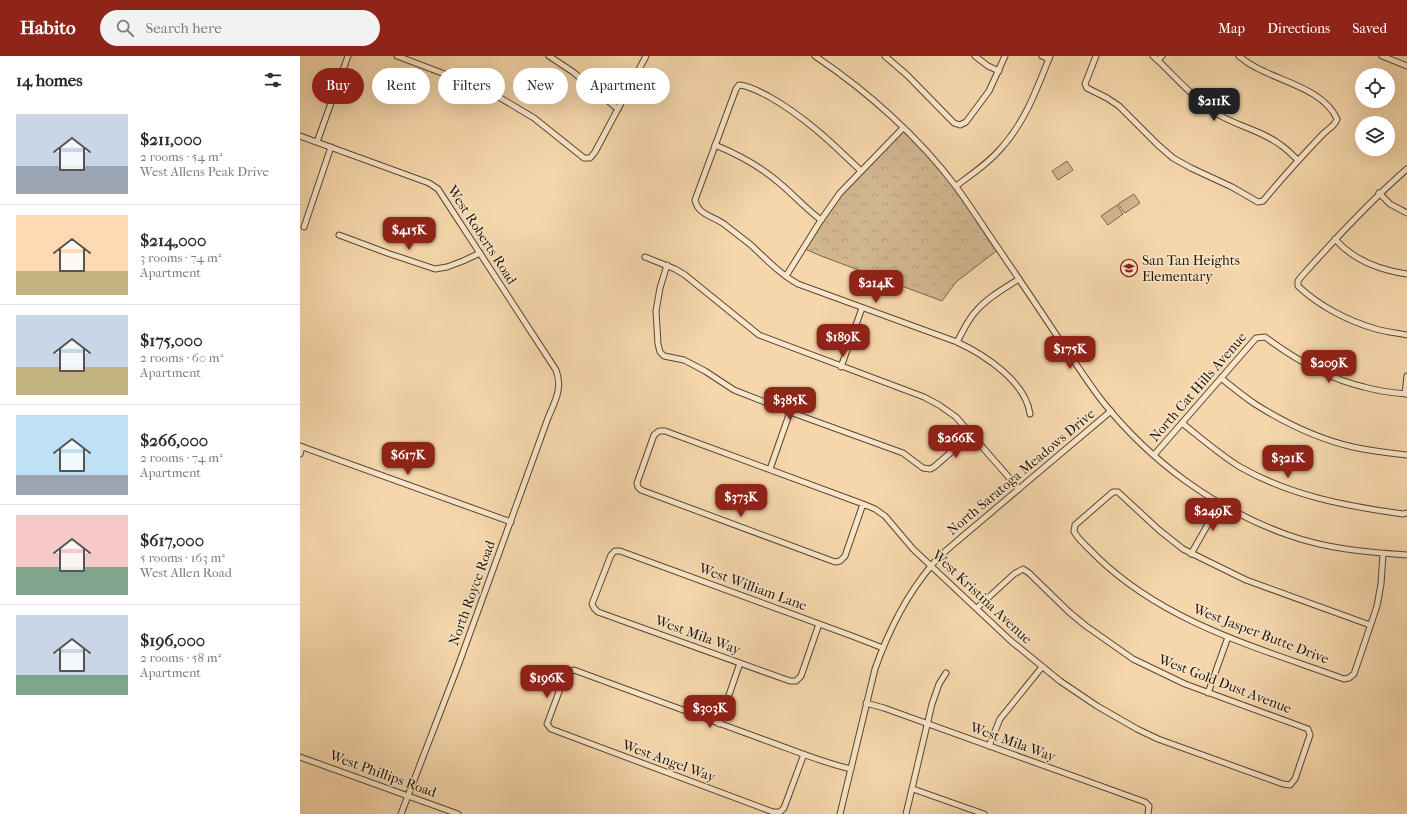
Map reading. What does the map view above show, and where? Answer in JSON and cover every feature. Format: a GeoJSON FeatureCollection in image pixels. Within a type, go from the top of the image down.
{"type":"FeatureCollection","features":[{"type":"Feature","properties":{"kind":"street"},"geometry":{"type":"LineString","coordinates":[[317,142],[348,56]]}},
{"type":"Feature","properties":{"kind":"street"},"geometry":{"type":"LineString","coordinates":[[397,56],[487,90],[534,118],[584,158],[590,158],[595,152],[646,56]]}},
{"type":"Feature","properties":{"kind":"street"},"geometry":{"type":"LineString","coordinates":[[549,56],[573,72],[618,109]]}},
{"type":"Feature","properties":{"kind":"street"},"geometry":{"type":"LineString","coordinates":[[815,56],[847,79],[903,128],[956,186],[1087,379],[1111,411],[1128,430],[1173,472],[1220,503],[1261,524],[1288,535],[1322,545],[1356,552],[1407,556]]}},
{"type":"Feature","properties":{"kind":"street"},"geometry":{"type":"LineString","coordinates":[[885,56],[907,75],[954,123],[960,125],[966,122],[990,91],[1005,56]]}},
{"type":"Feature","properties":{"kind":"street"},"geometry":{"type":"LineString","coordinates":[[975,56],[988,66],[999,71]]}},
{"type":"Feature","properties":{"kind":"street"},"geometry":{"type":"LineString","coordinates":[[956,186],[1003,147],[1025,116],[1049,57],[1042,56]]}},
{"type":"Feature","properties":{"kind":"street"},"geometry":{"type":"LineString","coordinates":[[1096,56],[1085,84],[1087,88],[1107,98],[1118,106],[1173,158],[1232,187],[1258,202],[1263,201],[1298,160],[1326,130],[1336,123],[1338,119],[1335,114],[1316,96],[1292,83],[1257,68],[1240,56]]}},
{"type":"Feature","properties":{"kind":"street"},"geometry":{"type":"LineString","coordinates":[[1153,56],[1196,98],[1214,112],[1270,139],[1282,146],[1298,160]]}},
{"type":"Feature","properties":{"kind":"street"},"geometry":{"type":"LineString","coordinates":[[1158,60],[1162,56]]}},
{"type":"Feature","properties":{"kind":"street"},"geometry":{"type":"LineString","coordinates":[[1383,56],[1407,66]]}},
{"type":"Feature","properties":{"kind":"street"},"geometry":{"type":"LineString","coordinates":[[861,171],[815,127],[798,114],[759,91],[747,86],[739,85],[736,89],[695,200],[696,206],[700,211],[722,222],[786,276],[798,284],[957,342],[981,355],[1012,380],[1025,398],[1030,414]]}},
{"type":"Feature","properties":{"kind":"street"},"geometry":{"type":"LineString","coordinates":[[786,276],[821,220],[840,193],[903,128]]}},
{"type":"Feature","properties":{"kind":"street","name":"West Roberts Road"},"geometry":{"type":"LineString","coordinates":[[300,136],[429,183],[438,189],[556,370],[559,379]]}},
{"type":"Feature","properties":{"kind":"street"},"geometry":{"type":"LineString","coordinates":[[715,145],[745,158],[756,165],[777,181],[821,220]]}},
{"type":"Feature","properties":{"kind":"street"},"geometry":{"type":"LineString","coordinates":[[304,227],[331,147]]}},
{"type":"Feature","properties":{"kind":"street"},"geometry":{"type":"LineString","coordinates":[[1407,169],[1379,193],[1335,239],[1298,281],[1298,286],[1306,294],[1351,320],[1377,329],[1407,335]]}},
{"type":"Feature","properties":{"kind":"street"},"geometry":{"type":"LineString","coordinates":[[1379,193],[1390,204],[1407,213]]}},
{"type":"Feature","properties":{"kind":"street"},"geometry":{"type":"LineString","coordinates":[[339,235],[435,269],[457,263],[480,253]]}},
{"type":"Feature","properties":{"kind":"street"},"geometry":{"type":"LineString","coordinates":[[1335,239],[1342,248],[1366,262],[1395,273],[1407,274]]}},
{"type":"Feature","properties":{"kind":"street"},"geometry":{"type":"LineString","coordinates":[[645,257],[667,265],[685,275],[759,335],[924,397],[939,405],[956,417],[1019,489]]}},
{"type":"Feature","properties":{"kind":"street"},"geometry":{"type":"LineString","coordinates":[[667,265],[660,288],[656,311],[658,344],[660,352],[664,356],[684,360],[705,371],[734,390],[903,453],[923,468],[930,469],[972,434]]}},
{"type":"Feature","properties":{"kind":"street"},"geometry":{"type":"LineString","coordinates":[[957,342],[977,309],[986,301],[1019,279]]}},
{"type":"Feature","properties":{"kind":"street"},"geometry":{"type":"LineString","coordinates":[[841,367],[862,308]]}},
{"type":"Feature","properties":{"kind":"street","name":"North Cat Hills Avenue"},"geometry":{"type":"LineString","coordinates":[[1154,455],[1256,338],[1265,337],[1296,358],[1342,380],[1363,387],[1406,394]]}},
{"type":"Feature","properties":{"kind":"street"},"geometry":{"type":"LineString","coordinates":[[1406,394],[1407,376]]}},
{"type":"Feature","properties":{"kind":"street"},"geometry":{"type":"LineString","coordinates":[[1221,378],[1266,410],[1312,433],[1352,447],[1376,452],[1407,455]]}},
{"type":"Feature","properties":{"kind":"street","name":"North Royce Road"},"geometry":{"type":"LineString","coordinates":[[401,814],[456,672],[558,393],[559,379]]}},
{"type":"Feature","properties":{"kind":"street","name":"North Saratoga Meadows Drive"},"geometry":{"type":"LineString","coordinates":[[840,814],[866,703],[882,648],[903,607],[931,566],[956,542],[1111,411]]}},
{"type":"Feature","properties":{"kind":"street"},"geometry":{"type":"LineString","coordinates":[[770,469],[790,412]]}},
{"type":"Feature","properties":{"kind":"street"},"geometry":{"type":"LineString","coordinates":[[1182,423],[1214,449],[1241,467],[1286,488],[1314,498],[1338,504],[1403,514],[1407,513]]}},
{"type":"Feature","properties":{"kind":"street","name":"West Kristina Avenue"},"geometry":{"type":"LineString","coordinates":[[863,504],[845,556],[840,561],[835,562],[642,490],[638,487],[637,483],[654,435],[659,431],[665,431],[770,469],[863,504],[875,509],[884,516],[931,566],[1011,641],[1042,667],[1097,706],[1158,739],[1283,784],[1290,785],[1295,780],[1310,735],[1308,729]]}},
{"type":"Feature","properties":{"kind":"street"},"geometry":{"type":"LineString","coordinates":[[300,454],[301,446],[510,522]]}},
{"type":"Feature","properties":{"kind":"street","name":"West Jasper Butte Drive"},"geometry":{"type":"LineString","coordinates":[[1191,554],[1154,525],[1118,492],[1113,492],[1075,525],[1074,531],[1078,537],[1101,560],[1133,587],[1171,611],[1228,637],[1344,679],[1349,678],[1354,674],[1370,625]]}},
{"type":"Feature","properties":{"kind":"street"},"geometry":{"type":"LineString","coordinates":[[1220,503],[1191,554],[1246,580],[1370,625],[1380,595],[1383,554]]}},
{"type":"Feature","properties":{"kind":"street","name":"West William Lane"},"geometry":{"type":"LineString","coordinates":[[594,608],[592,604],[611,555],[615,551],[627,554],[882,648]]}},
{"type":"Feature","properties":{"kind":"street","name":"West Gold Dust Avenue"},"geometry":{"type":"LineString","coordinates":[[977,608],[1014,574],[1024,569],[1069,612],[1086,626],[1133,659],[1208,693],[1308,729]]}},
{"type":"Feature","properties":{"kind":"street","name":"West Mila Way"},"geometry":{"type":"LineString","coordinates":[[594,608],[598,612],[790,681],[796,681],[801,676],[819,624]]}},
{"type":"Feature","properties":{"kind":"street"},"geometry":{"type":"LineString","coordinates":[[1208,693],[1228,637]]}},
{"type":"Feature","properties":{"kind":"street"},"geometry":{"type":"LineString","coordinates":[[740,663],[719,724],[851,769]]}},
{"type":"Feature","properties":{"kind":"street"},"geometry":{"type":"LineString","coordinates":[[989,746],[1000,719],[1042,667]]}},
{"type":"Feature","properties":{"kind":"street","name":"West Angel Way"},"geometry":{"type":"LineString","coordinates":[[719,724],[574,670],[566,674],[547,724],[548,728],[551,730],[772,812],[780,812],[784,808],[804,754]]}},
{"type":"Feature","properties":{"kind":"street"},"geometry":{"type":"LineString","coordinates":[[906,814],[927,723],[939,684],[946,674]]}},
{"type":"Feature","properties":{"kind":"street","name":"West Mila Way"},"geometry":{"type":"LineString","coordinates":[[866,703],[927,723],[1145,802],[1149,806],[1148,814]]}},
{"type":"Feature","properties":{"kind":"street","name":"West Phillips Road"},"geometry":{"type":"LineString","coordinates":[[300,757],[458,814]]}},
{"type":"Feature","properties":{"kind":"street"},"geometry":{"type":"LineString","coordinates":[[913,789],[984,814]]}},
{"type":"Feature","properties":{"kind":"green space"},"geometry":{"type":"Polygon","coordinates":[[[903,128],[956,186],[999,249],[956,282],[942,301],[803,248],[832,203],[903,128]]]}},
{"type":"Feature","properties":{"kind":"green space"},"geometry":{"type":"Polygon","coordinates":[[[1067,161],[1073,170],[1058,180],[1052,171],[1067,161]]]}},
{"type":"Feature","properties":{"kind":"green space"},"geometry":{"type":"Polygon","coordinates":[[[1134,194],[1140,203],[1125,213],[1118,204],[1134,194]]]}},
{"type":"Feature","properties":{"kind":"green space"},"geometry":{"type":"Polygon","coordinates":[[[1117,205],[1123,214],[1108,225],[1101,216],[1117,205]]]}},
{"type":"Feature","properties":{"kind":"place","name":"San Tan Heights Elementary"},"geometry":{"type":"Point","coordinates":[1129,268]}}]}
